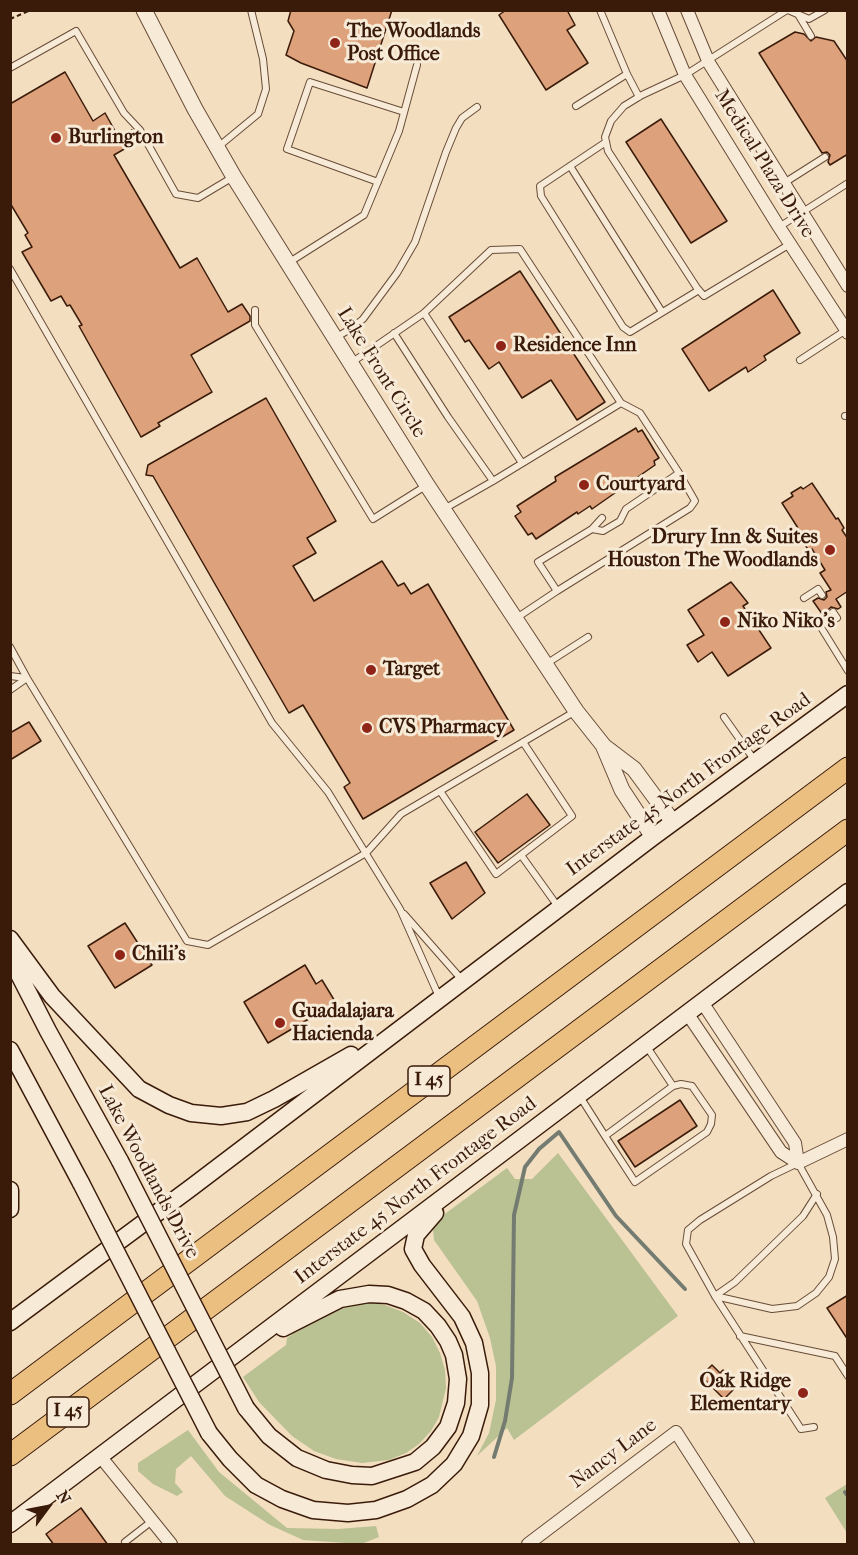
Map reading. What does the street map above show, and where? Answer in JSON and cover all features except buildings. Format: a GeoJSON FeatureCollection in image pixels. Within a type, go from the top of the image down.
{"type":"FeatureCollection","features":[{"type":"Feature","properties":{"kind":"highway","name":"I 45"},"geometry":{"type":"LineString","coordinates":[[10,1394],[848,768]]}},
{"type":"Feature","properties":{"kind":"highway","name":"I 45"},"geometry":{"type":"LineString","coordinates":[[10,1455],[848,830]]}},
{"type":"Feature","properties":{"kind":"main road","name":"Interstate 45 North Frontage Road"},"geometry":{"type":"LineString","coordinates":[[10,1322],[464,982],[673,822],[848,694]]}},
{"type":"Feature","properties":{"kind":"main road","name":"Interstate 45 North Frontage Road"},"geometry":{"type":"LineString","coordinates":[[10,1524],[848,892]]}},
{"type":"Feature","properties":{"kind":"main road"},"geometry":{"type":"LineString","coordinates":[[10,939],[52,996],[139,1089],[169,1105],[191,1113],[221,1116],[248,1112],[409,1022]]}},
{"type":"Feature","properties":{"kind":"main road","name":"Lake Woodlands Drive"},"geometry":{"type":"LineString","coordinates":[[10,957],[120,1161],[246,1408],[269,1436],[297,1458],[326,1470],[372,1476],[415,1462],[433,1447],[448,1427],[456,1403],[458,1379],[454,1355],[448,1341],[424,1311],[406,1301],[388,1295],[369,1294],[340,1299],[245,1347]]}},
{"type":"Feature","properties":{"kind":"main road"},"geometry":{"type":"LineString","coordinates":[[10,983],[48,1031]]}},
{"type":"Feature","properties":{"kind":"main road"},"geometry":{"type":"LineString","coordinates":[[10,1050],[209,1433],[230,1460],[256,1485],[282,1499],[313,1510],[348,1513],[376,1510],[407,1500],[432,1485],[454,1464],[471,1436],[480,1405],[480,1373],[474,1343],[462,1317],[413,1249],[416,1235],[457,1187]]}},
{"type":"Feature","properties":{"kind":"main road"},"geometry":{"type":"LineString","coordinates":[[10,1190],[10,1209]]}},
{"type":"Feature","properties":{"kind":"street","name":"Lake Front Circle"},"geometry":{"type":"LineString","coordinates":[[144,10],[234,177],[443,509],[576,711],[603,745],[634,769],[673,822]]}},
{"type":"Feature","properties":{"kind":"street","name":"Medical Plaza Drive"},"geometry":{"type":"LineString","coordinates":[[658,10],[686,75],[790,244],[847,331]]}},
{"type":"Feature","properties":{"kind":"street","name":"Medical Plaza Drive"},"geometry":{"type":"LineString","coordinates":[[687,10],[708,60],[848,286]]}},
{"type":"Feature","properties":{"kind":"street","name":"Lake Front Circle"},"geometry":{"type":"LineString","coordinates":[[603,745],[622,790],[653,837]]}},
{"type":"Feature","properties":{"kind":"street"},"geometry":{"type":"LineString","coordinates":[[702,1002],[795,1143],[798,1163]]}},
{"type":"Feature","properties":{"kind":"street"},"geometry":{"type":"LineString","coordinates":[[687,1013],[781,1152],[798,1163]]}},
{"type":"Feature","properties":{"kind":"street"},"geometry":{"type":"LineString","coordinates":[[798,1163],[848,1139]]}},
{"type":"Feature","properties":{"kind":"street","name":"Nancy Lane"},"geometry":{"type":"LineString","coordinates":[[528,1545],[676,1432],[748,1545]]}},
{"type":"Feature","properties":{"kind":"street"},"geometry":{"type":"LineString","coordinates":[[100,1456],[171,1545]]}},
{"type":"Feature","properties":{"kind":"lane"},"geometry":{"type":"LineString","coordinates":[[217,148],[258,114],[266,90],[263,59],[251,10]]}},
{"type":"Feature","properties":{"kind":"lane"},"geometry":{"type":"LineString","coordinates":[[600,10],[639,97]]}},
{"type":"Feature","properties":{"kind":"lane"},"geometry":{"type":"LineString","coordinates":[[790,244],[704,296],[608,151],[605,136],[611,121],[624,106],[686,75],[777,13],[788,10],[809,19],[825,10]]}},
{"type":"Feature","properties":{"kind":"lane"},"geometry":{"type":"LineString","coordinates":[[798,15],[811,36]]}},
{"type":"Feature","properties":{"kind":"lane"},"geometry":{"type":"LineString","coordinates":[[10,68],[76,31],[124,113],[140,130],[176,194],[198,198],[234,177]]}},
{"type":"Feature","properties":{"kind":"lane"},"geometry":{"type":"LineString","coordinates":[[287,263],[364,215],[399,131],[417,64]]}},
{"type":"Feature","properties":{"kind":"lane"},"geometry":{"type":"LineString","coordinates":[[576,106],[627,74]]}},
{"type":"Feature","properties":{"kind":"lane"},"geometry":{"type":"LineString","coordinates":[[378,182],[287,149],[310,82],[404,112]]}},
{"type":"Feature","properties":{"kind":"lane"},"geometry":{"type":"LineString","coordinates":[[334,338],[363,319],[397,273],[415,242],[456,128],[462,118],[477,107]]}},
{"type":"Feature","properties":{"kind":"lane"},"geometry":{"type":"LineString","coordinates":[[606,142],[540,186],[541,196],[623,327],[630,332],[699,290]]}},
{"type":"Feature","properties":{"kind":"lane"},"geometry":{"type":"LineString","coordinates":[[783,183],[825,157]]}},
{"type":"Feature","properties":{"kind":"lane"},"geometry":{"type":"LineString","coordinates":[[570,166],[662,312]]}},
{"type":"Feature","properties":{"kind":"lane"},"geometry":{"type":"LineString","coordinates":[[779,226],[848,183]]}},
{"type":"Feature","properties":{"kind":"lane"},"geometry":{"type":"LineString","coordinates":[[350,363],[424,312],[491,250],[520,249],[621,403],[640,413],[679,473],[695,501],[690,508],[515,619]]}},
{"type":"Feature","properties":{"kind":"lane"},"geometry":{"type":"LineString","coordinates":[[10,269],[272,723],[328,792],[400,909],[440,999]]}},
{"type":"Feature","properties":{"kind":"lane"},"geometry":{"type":"LineString","coordinates":[[255,310],[255,326],[373,519],[428,485]]}},
{"type":"Feature","properties":{"kind":"lane"},"geometry":{"type":"LineString","coordinates":[[424,312],[522,463]]}},
{"type":"Feature","properties":{"kind":"lane"},"geometry":{"type":"LineString","coordinates":[[800,360],[847,331]]}},
{"type":"Feature","properties":{"kind":"lane"},"geometry":{"type":"LineString","coordinates":[[394,333],[448,417],[493,481]]}},
{"type":"Feature","properties":{"kind":"lane"},"geometry":{"type":"LineString","coordinates":[[443,509],[621,403]]}},
{"type":"Feature","properties":{"kind":"lane"},"geometry":{"type":"LineString","coordinates":[[616,510],[626,508],[679,473]]}},
{"type":"Feature","properties":{"kind":"lane"},"geometry":{"type":"LineString","coordinates":[[592,529],[603,531],[620,521],[626,508]]}},
{"type":"Feature","properties":{"kind":"lane"},"geometry":{"type":"LineString","coordinates":[[557,591],[538,562],[592,529],[602,518]]}},
{"type":"Feature","properties":{"kind":"lane"},"geometry":{"type":"LineString","coordinates":[[804,598],[818,589],[822,595]]}},
{"type":"Feature","properties":{"kind":"lane"},"geometry":{"type":"LineString","coordinates":[[822,629],[848,672]]}},
{"type":"Feature","properties":{"kind":"lane"},"geometry":{"type":"LineString","coordinates":[[545,665],[588,637]]}},
{"type":"Feature","properties":{"kind":"lane"},"geometry":{"type":"LineString","coordinates":[[10,647],[187,940],[208,945],[366,853],[401,814],[576,711]]}},
{"type":"Feature","properties":{"kind":"lane"},"geometry":{"type":"LineString","coordinates":[[10,676],[27,678]]}},
{"type":"Feature","properties":{"kind":"lane"},"geometry":{"type":"LineString","coordinates":[[10,690],[27,678]]}},
{"type":"Feature","properties":{"kind":"lane"},"geometry":{"type":"LineString","coordinates":[[724,717],[756,762]]}},
{"type":"Feature","properties":{"kind":"lane"},"geometry":{"type":"LineString","coordinates":[[440,791],[496,874],[572,816],[523,742]]}},
{"type":"Feature","properties":{"kind":"lane"},"geometry":{"type":"LineString","coordinates":[[521,855],[559,908]]}},
{"type":"Feature","properties":{"kind":"lane"},"geometry":{"type":"LineString","coordinates":[[400,909],[464,982]]}},
{"type":"Feature","properties":{"kind":"lane"},"geometry":{"type":"LineString","coordinates":[[645,1044],[673,1086]]}},
{"type":"Feature","properties":{"kind":"lane"},"geometry":{"type":"LineString","coordinates":[[579,1095],[605,1136],[635,1182],[707,1132],[712,1115],[692,1086],[681,1084],[673,1086],[605,1136]]}},
{"type":"Feature","properties":{"kind":"lane"},"geometry":{"type":"LineString","coordinates":[[715,1296],[772,1309],[797,1306],[816,1293],[829,1277],[835,1258],[827,1215],[798,1163],[771,1176],[700,1220],[688,1230],[686,1244],[715,1296],[801,1429],[814,1427]]}},
{"type":"Feature","properties":{"kind":"lane"},"geometry":{"type":"LineString","coordinates":[[715,1296],[735,1281],[803,1216],[816,1194]]}},
{"type":"Feature","properties":{"kind":"lane"},"geometry":{"type":"LineString","coordinates":[[740,1336],[835,1356],[848,1376]]}},
{"type":"Feature","properties":{"kind":"lane"},"geometry":{"type":"LineString","coordinates":[[125,1542],[152,1521]]}},
{"type":"Feature","properties":{"kind":"path"},"geometry":{"type":"LineString","coordinates":[[10,19],[31,10]]}},
{"type":"Feature","properties":{"kind":"green space"},"geometry":{"type":"Polygon","coordinates":[[[558,1153],[678,1316],[514,1440],[507,1428],[477,1456],[489,1433],[496,1400],[496,1366],[490,1338],[477,1301],[434,1240],[433,1229],[438,1219],[507,1168],[515,1179],[532,1179],[558,1153]]]}},
{"type":"Feature","properties":{"kind":"green space"},"geometry":{"type":"Polygon","coordinates":[[[365,1302],[385,1305],[403,1312],[420,1323],[432,1337],[440,1353],[445,1370],[446,1388],[439,1417],[431,1431],[419,1444],[406,1453],[389,1460],[362,1463],[336,1459],[314,1451],[292,1436],[259,1402],[243,1377],[286,1345],[287,1338],[314,1318],[345,1306],[365,1302]]]}},
{"type":"Feature","properties":{"kind":"green space"},"geometry":{"type":"Polygon","coordinates":[[[188,1430],[219,1472],[287,1528],[338,1529],[376,1526],[379,1537],[361,1544],[303,1540],[270,1525],[225,1496],[191,1456],[176,1469],[175,1483],[183,1492],[177,1496],[153,1484],[138,1471],[138,1463],[188,1430]]]}},
{"type":"Feature","properties":{"kind":"green space"},"geometry":{"type":"Polygon","coordinates":[[[847,1484],[847,1533],[825,1498],[847,1484]]]}},
{"type":"Feature","properties":{"kind":"waterway"},"geometry":{"type":"LineString","coordinates":[[494,1457],[505,1421],[512,1378],[514,1215],[525,1167],[539,1149],[559,1132],[616,1216],[685,1289]]}},
{"type":"Feature","properties":{"kind":"waterway"},"geometry":{"type":"LineString","coordinates":[[845,1492],[848,1496]]}},
{"type":"Feature","properties":{"kind":"place","name":"The Woodlands Post Office"},"geometry":{"type":"Point","coordinates":[335,43]}},
{"type":"Feature","properties":{"kind":"place","name":"Burlington"},"geometry":{"type":"Point","coordinates":[56,138]}},
{"type":"Feature","properties":{"kind":"place","name":"Residence Inn"},"geometry":{"type":"Point","coordinates":[501,346]}},
{"type":"Feature","properties":{"kind":"place","name":"Courtyard"},"geometry":{"type":"Point","coordinates":[584,485]}},
{"type":"Feature","properties":{"kind":"place","name":"Drury Inn & Suites Houston The Woodlands"},"geometry":{"type":"Point","coordinates":[830,550]}},
{"type":"Feature","properties":{"kind":"place","name":"Niko Niko's"},"geometry":{"type":"Point","coordinates":[725,622]}},
{"type":"Feature","properties":{"kind":"place","name":"Target"},"geometry":{"type":"Point","coordinates":[371,670]}},
{"type":"Feature","properties":{"kind":"place","name":"CVS Pharmacy"},"geometry":{"type":"Point","coordinates":[367,728]}},
{"type":"Feature","properties":{"kind":"place","name":"Chili's"},"geometry":{"type":"Point","coordinates":[120,955]}},
{"type":"Feature","properties":{"kind":"place","name":"Guadalajara Hacienda"},"geometry":{"type":"Point","coordinates":[280,1023]}},
{"type":"Feature","properties":{"kind":"place","name":"Oak Ridge Elementary"},"geometry":{"type":"Point","coordinates":[803,1393]}}]}
